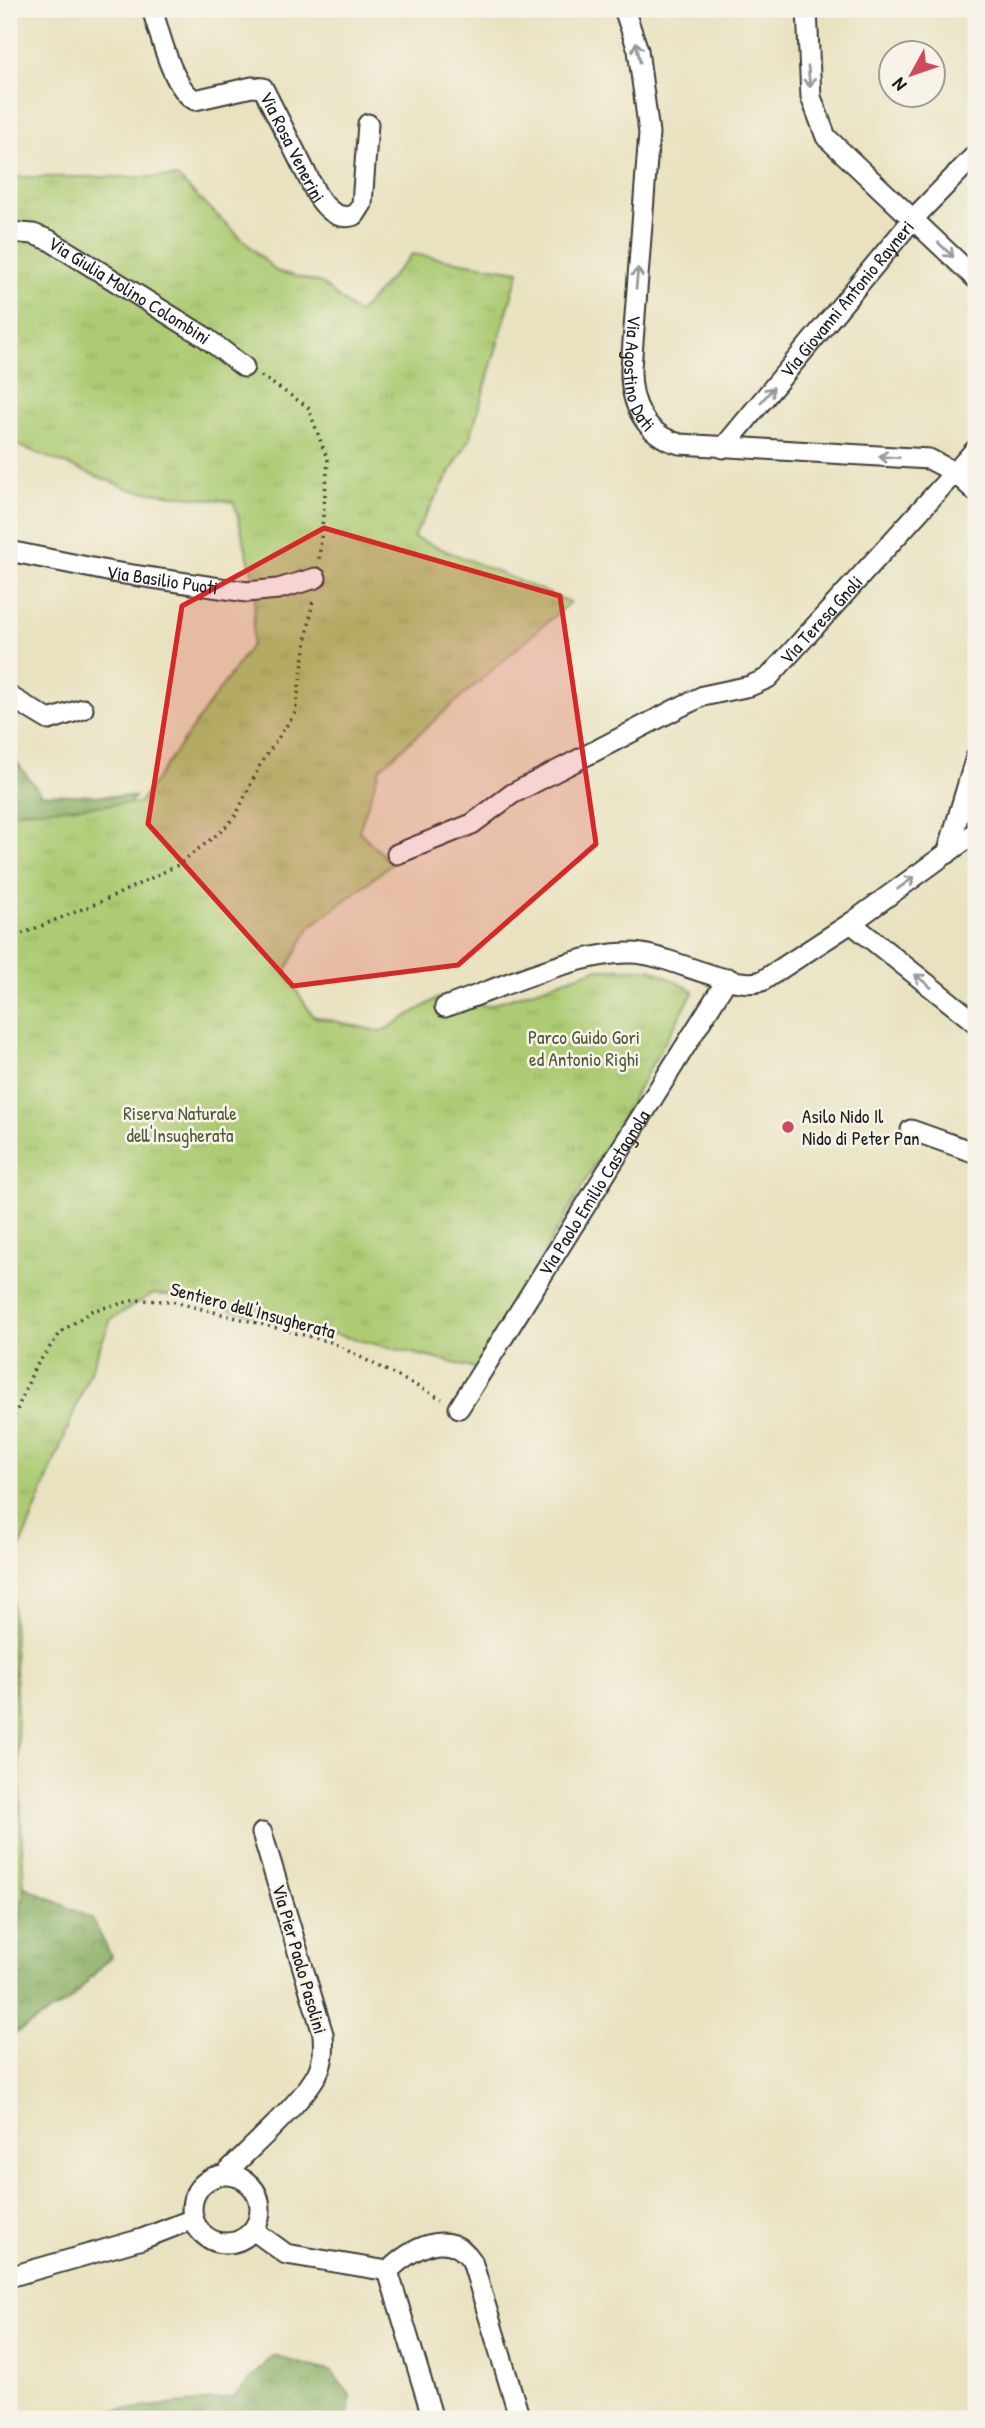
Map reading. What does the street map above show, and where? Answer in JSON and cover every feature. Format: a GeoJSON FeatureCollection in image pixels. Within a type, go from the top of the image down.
{"type":"FeatureCollection","features":[{"type":"Feature","properties":{"kind":"street","name":"Via Rosa Venerini"},"geometry":{"type":"LineString","coordinates":[[152,9],[172,67],[185,92],[195,100],[251,87],[263,88],[317,195],[327,208],[339,216],[355,215],[362,204],[368,124]]}},
{"type":"Feature","properties":{"kind":"street","name":"Via Agostino Dati"},"geometry":{"type":"LineString","coordinates":[[624,9],[638,50],[649,133],[631,368],[632,395],[640,415],[663,438],[680,444],[929,459],[954,472],[976,492]]}},
{"type":"Feature","properties":{"kind":"street"},"geometry":{"type":"LineString","coordinates":[[807,9],[811,97],[823,133],[976,279]]}},
{"type":"Feature","properties":{"kind":"street","name":"Via Giovanni Antonio Rayneri"},"geometry":{"type":"LineString","coordinates":[[723,448],[913,219],[976,154]]}},
{"type":"Feature","properties":{"kind":"street","name":"Via Giulia Molino Colombini"},"geometry":{"type":"LineString","coordinates":[[9,232],[33,234],[49,240],[205,337],[244,368]]}},
{"type":"Feature","properties":{"kind":"street","name":"Via Teresa Gnoli"},"geometry":{"type":"LineString","coordinates":[[397,854],[472,824],[512,794],[703,696],[750,686],[768,678],[834,609],[976,449]]}},
{"type":"Feature","properties":{"kind":"street","name":"Via Basilio Puoti"},"geometry":{"type":"LineString","coordinates":[[9,551],[112,572],[247,592],[278,589],[316,578]]}},
{"type":"Feature","properties":{"kind":"street"},"geometry":{"type":"LineString","coordinates":[[9,696],[49,720],[83,709]]}},
{"type":"Feature","properties":{"kind":"street"},"geometry":{"type":"LineString","coordinates":[[947,854],[976,757]]}},
{"type":"Feature","properties":{"kind":"street"},"geometry":{"type":"LineString","coordinates":[[445,1007],[567,965],[620,953],[649,954],[728,978],[756,983],[769,978],[851,923],[976,832]]}},
{"type":"Feature","properties":{"kind":"street"},"geometry":{"type":"LineString","coordinates":[[851,923],[976,1023]]}},
{"type":"Feature","properties":{"kind":"street","name":"Via Paolo Emilio Castagnola"},"geometry":{"type":"LineString","coordinates":[[459,1408],[728,978]]}},
{"type":"Feature","properties":{"kind":"street"},"geometry":{"type":"LineString","coordinates":[[911,1130],[976,1153]]}},
{"type":"Feature","properties":{"kind":"street","name":"Via Pier Paolo Pasolini"},"geometry":{"type":"LineString","coordinates":[[225,2174],[308,2088],[320,2070],[324,2053],[323,2034],[262,1833]]}},
{"type":"Feature","properties":{"kind":"street"},"geometry":{"type":"LineString","coordinates":[[225,2174],[246,2180],[254,2188],[260,2210],[253,2230],[235,2242],[214,2241],[205,2236],[193,2219],[193,2198],[198,2189],[214,2176],[225,2174]]}},
{"type":"Feature","properties":{"kind":"street"},"geometry":{"type":"LineString","coordinates":[[9,2277],[142,2239],[193,2219]]}},
{"type":"Feature","properties":{"kind":"street"},"geometry":{"type":"LineString","coordinates":[[253,2230],[286,2254],[388,2271]]}},
{"type":"Feature","properties":{"kind":"street"},"geometry":{"type":"LineString","coordinates":[[388,2271],[411,2251],[430,2245],[452,2244],[467,2253],[520,2419]]}},
{"type":"Feature","properties":{"kind":"street"},"geometry":{"type":"LineString","coordinates":[[388,2271],[433,2419]]}},
{"type":"Feature","properties":{"kind":"path"},"geometry":{"type":"LineString","coordinates":[[9,939],[112,897],[178,865],[211,842],[236,815]]}},
{"type":"Feature","properties":{"kind":"path","name":"Sentiero dell'Insugherata"},"geometry":{"type":"LineString","coordinates":[[9,1429],[34,1369],[61,1332],[91,1311],[135,1300],[171,1301],[331,1342],[459,1408]]}},
{"type":"Feature","properties":{"kind":"highlighted area"},"geometry":{"type":"Polygon","coordinates":[[[324,528],[560,596],[596,844],[458,965],[293,986],[148,824],[182,606],[324,528]]]}},
{"type":"Feature","properties":{"kind":"green space","name":"Riserva Naturale dell'Insugherata"},"geometry":{"type":"Polygon","coordinates":[[[9,177],[177,177],[276,271],[321,283],[358,314],[412,254],[519,271],[470,438],[413,537],[570,602],[380,768],[359,831],[392,864],[310,927],[285,973],[313,1016],[381,1032],[438,998],[487,1006],[597,969],[651,969],[694,991],[478,1369],[176,1296],[153,1294],[111,1319],[11,1571],[24,1894],[9,1955],[9,812],[139,803],[252,644],[256,588],[234,502],[132,490],[16,445],[9,439],[9,177]]]}},
{"type":"Feature","properties":{"kind":"green space"},"geometry":{"type":"Polygon","coordinates":[[[9,752],[41,794],[135,797],[95,835],[9,815],[9,752]]]}},
{"type":"Feature","properties":{"kind":"green space"},"geometry":{"type":"Polygon","coordinates":[[[9,1879],[92,1919],[111,1956],[69,2001],[9,2037],[9,1879]]]}},
{"type":"Feature","properties":{"kind":"green space"},"geometry":{"type":"Polygon","coordinates":[[[273,2356],[332,2372],[350,2395],[348,2419],[78,2419],[82,2414],[233,2398],[273,2356]]]}},
{"type":"Feature","properties":{"kind":"green space"},"geometry":{"type":"Polygon","coordinates":[[[114,2413],[187,2419],[9,2419],[114,2413]]]}},
{"type":"Feature","properties":{"kind":"place","name":"Asilo Nido Il Nido di Peter Pan"},"geometry":{"type":"Point","coordinates":[788,1127]}},
{"type":"Feature","properties":{"kind":"park label","name":"Parco Guido Gori ed Antonio Righi"},"geometry":{"type":"Point","coordinates":[584,1048]}}]}
